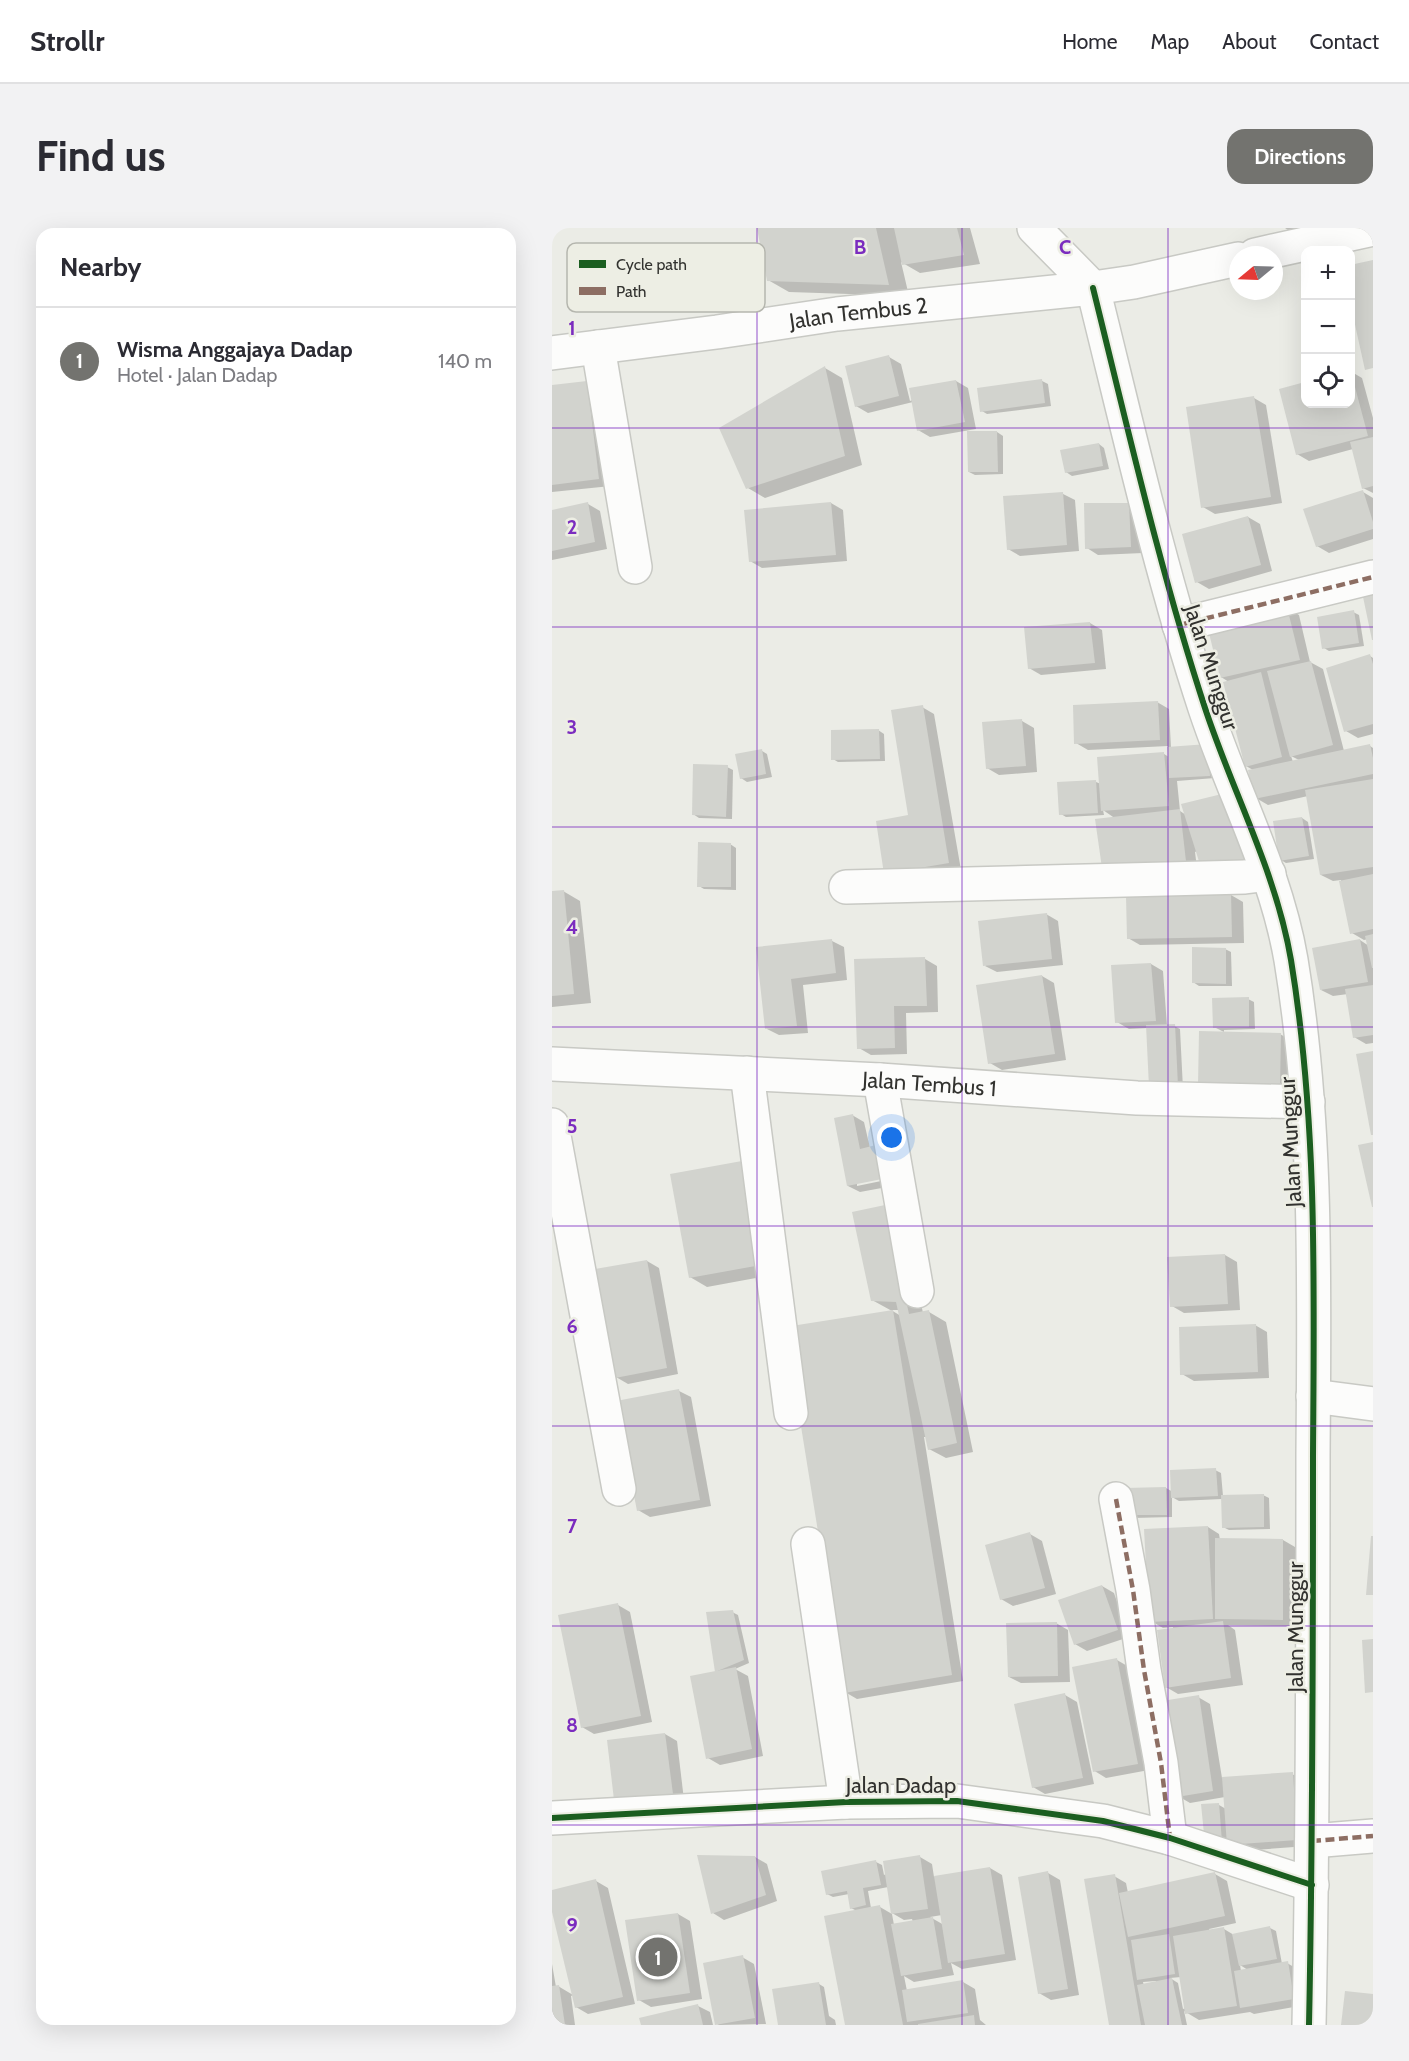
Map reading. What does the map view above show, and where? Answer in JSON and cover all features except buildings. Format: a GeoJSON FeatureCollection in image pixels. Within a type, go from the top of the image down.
{"type":"FeatureCollection","features":[{"type":"Feature","properties":{"kind":"street"},"geometry":{"type":"LineString","coordinates":[[1034,228],[1093,288]]}},
{"type":"Feature","properties":{"kind":"street"},"geometry":{"type":"LineString","coordinates":[[1283,249],[1373,229]]}},
{"type":"Feature","properties":{"kind":"street","name":"Jalan Tembus 2"},"geometry":{"type":"LineString","coordinates":[[552,353],[837,314],[1093,288],[1134,282],[1229,261]]}},
{"type":"Feature","properties":{"kind":"street","name":"Jalan Munggur"},"geometry":{"type":"LineString","coordinates":[[1093,288],[1179,625],[1207,713],[1269,874],[1283,921],[1292,965],[1308,1102],[1314,1318],[1312,1885],[1309,2025]]}},
{"type":"Feature","properties":{"kind":"street"},"geometry":{"type":"LineString","coordinates":[[598,347],[635,567]]}},
{"type":"Feature","properties":{"kind":"street"},"geometry":{"type":"LineString","coordinates":[[1179,625],[1373,577]]}},
{"type":"Feature","properties":{"kind":"street"},"geometry":{"type":"LineString","coordinates":[[846,888],[1222,878],[1269,874]]}},
{"type":"Feature","properties":{"kind":"street","name":"Jalan Tembus 1"},"geometry":{"type":"LineString","coordinates":[[552,1064],[880,1080],[1137,1098],[1308,1102]]}},
{"type":"Feature","properties":{"kind":"street"},"geometry":{"type":"LineString","coordinates":[[747,1073],[791,1413]]}},
{"type":"Feature","properties":{"kind":"street"},"geometry":{"type":"LineString","coordinates":[[880,1080],[917,1291]]}},
{"type":"Feature","properties":{"kind":"street"},"geometry":{"type":"LineString","coordinates":[[552,1125],[619,1489]]}},
{"type":"Feature","properties":{"kind":"street"},"geometry":{"type":"LineString","coordinates":[[1313,1396],[1373,1404]]}},
{"type":"Feature","properties":{"kind":"street"},"geometry":{"type":"LineString","coordinates":[[1116,1499],[1161,1763],[1170,1838]]}},
{"type":"Feature","properties":{"kind":"street"},"geometry":{"type":"LineString","coordinates":[[808,1544],[846,1802]]}},
{"type":"Feature","properties":{"kind":"street","name":"Jalan Dadap"},"geometry":{"type":"LineString","coordinates":[[552,1818],[846,1802],[957,1801],[1103,1821],[1170,1838],[1312,1885]]}},
{"type":"Feature","properties":{"kind":"street"},"geometry":{"type":"LineString","coordinates":[[1312,1841],[1373,1836]]}},
{"type":"Feature","properties":{"kind":"marked path"},"geometry":{"type":"LineString","coordinates":[[1179,625],[1373,577]]}},
{"type":"Feature","properties":{"kind":"marked path"},"geometry":{"type":"LineString","coordinates":[[1116,1499],[1161,1763],[1170,1838]]}},
{"type":"Feature","properties":{"kind":"marked path"},"geometry":{"type":"LineString","coordinates":[[1312,1841],[1373,1836]]}},
{"type":"Feature","properties":{"kind":"cycle path"},"geometry":{"type":"LineString","coordinates":[[1093,288],[1173,604],[1216,740],[1275,895],[1291,960],[1300,1022],[1310,1146],[1314,1270],[1309,2025]]}},
{"type":"Feature","properties":{"kind":"cycle path"},"geometry":{"type":"LineString","coordinates":[[552,1818],[846,1802],[957,1801],[1103,1821],[1170,1838],[1312,1885]]}},
{"type":"Feature","properties":{"kind":"place","name":"Wisma Anggajaya Dadap"},"geometry":{"type":"Point","coordinates":[658,1957]}}]}
